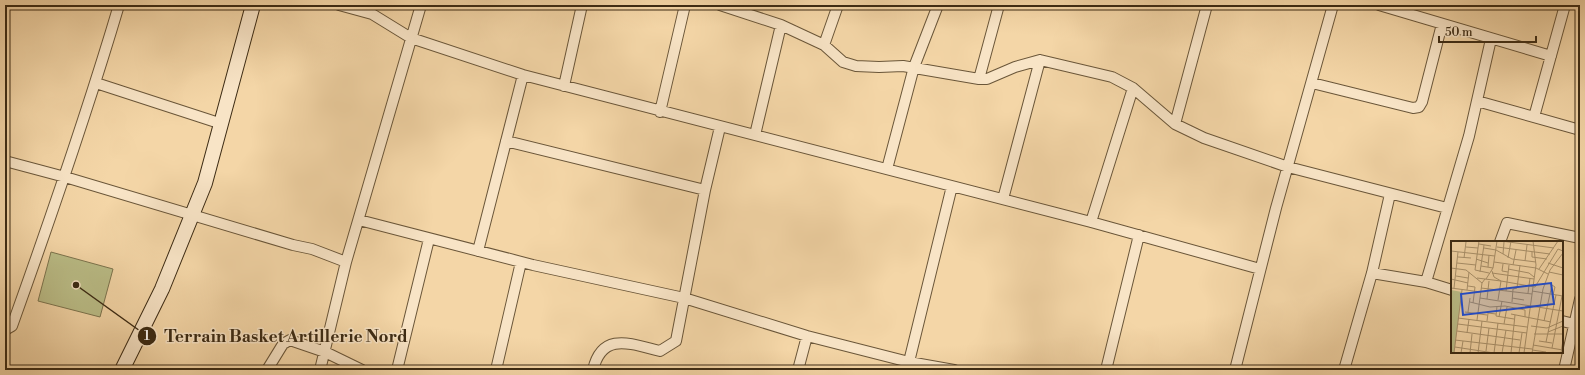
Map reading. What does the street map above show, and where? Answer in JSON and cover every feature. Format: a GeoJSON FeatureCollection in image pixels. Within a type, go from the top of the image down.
{"type":"FeatureCollection","features":[{"type":"Feature","properties":{"kind":"street"},"geometry":{"type":"LineString","coordinates":[[5,330],[12,326],[65,177],[96,83],[119,5]]}},
{"type":"Feature","properties":{"kind":"street"},"geometry":{"type":"LineString","coordinates":[[122,370],[162,289],[205,183],[253,5]]}},
{"type":"Feature","properties":{"kind":"street"},"geometry":{"type":"LineString","coordinates":[[339,5],[372,14],[411,38],[523,75],[660,112],[1091,222],[1260,269]]}},
{"type":"Feature","properties":{"kind":"street"},"geometry":{"type":"LineString","coordinates":[[320,370],[346,262],[420,5]]}},
{"type":"Feature","properties":{"kind":"street"},"geometry":{"type":"LineString","coordinates":[[564,86],[582,5]]}},
{"type":"Feature","properties":{"kind":"street"},"geometry":{"type":"LineString","coordinates":[[660,112],[685,5]]}},
{"type":"Feature","properties":{"kind":"street"},"geometry":{"type":"LineString","coordinates":[[720,5],[732,7],[781,25],[824,45],[836,58],[856,66],[914,67],[979,80],[987,79],[1015,67],[1040,60],[1112,78],[1133,88],[1175,124],[1204,138],[1288,167],[1447,208]]}},
{"type":"Feature","properties":{"kind":"street"},"geometry":{"type":"LineString","coordinates":[[824,45],[838,5]]}},
{"type":"Feature","properties":{"kind":"street"},"geometry":{"type":"LineString","coordinates":[[887,169],[914,67],[938,5]]}},
{"type":"Feature","properties":{"kind":"street"},"geometry":{"type":"LineString","coordinates":[[979,80],[999,5]]}},
{"type":"Feature","properties":{"kind":"street"},"geometry":{"type":"LineString","coordinates":[[1175,124],[1207,5]]}},
{"type":"Feature","properties":{"kind":"street"},"geometry":{"type":"LineString","coordinates":[[1237,370],[1260,269],[1333,5]]}},
{"type":"Feature","properties":{"kind":"street"},"geometry":{"type":"LineString","coordinates":[[1378,5],[1551,56]]}},
{"type":"Feature","properties":{"kind":"street"},"geometry":{"type":"LineString","coordinates":[[1534,117],[1565,5]]}},
{"type":"Feature","properties":{"kind":"street"},"geometry":{"type":"LineString","coordinates":[[1312,83],[1413,108],[1419,107],[1422,102],[1442,24]]}},
{"type":"Feature","properties":{"kind":"street"},"geometry":{"type":"LineString","coordinates":[[755,136],[781,25]]}},
{"type":"Feature","properties":{"kind":"street"},"geometry":{"type":"LineString","coordinates":[[1426,282],[1469,136],[1491,39]]}},
{"type":"Feature","properties":{"kind":"street"},"geometry":{"type":"LineString","coordinates":[[1003,199],[1040,60]]}},
{"type":"Feature","properties":{"kind":"street"},"geometry":{"type":"LineString","coordinates":[[478,251],[523,75]]}},
{"type":"Feature","properties":{"kind":"street"},"geometry":{"type":"LineString","coordinates":[[96,83],[222,124]]}},
{"type":"Feature","properties":{"kind":"street"},"geometry":{"type":"LineString","coordinates":[[1091,222],[1133,88]]}},
{"type":"Feature","properties":{"kind":"street"},"geometry":{"type":"LineString","coordinates":[[1477,101],[1580,130]]}},
{"type":"Feature","properties":{"kind":"street"},"geometry":{"type":"LineString","coordinates":[[593,370],[596,360],[606,346],[620,342],[660,351],[676,341],[705,190],[720,127]]}},
{"type":"Feature","properties":{"kind":"street"},"geometry":{"type":"LineString","coordinates":[[506,141],[705,190]]}},
{"type":"Feature","properties":{"kind":"street"},"geometry":{"type":"LineString","coordinates":[[6,162],[65,177],[293,245],[312,249],[346,262]]}},
{"type":"Feature","properties":{"kind":"street"},"geometry":{"type":"LineString","coordinates":[[908,366],[952,186]]}},
{"type":"Feature","properties":{"kind":"street"},"geometry":{"type":"LineString","coordinates":[[1344,370],[1372,273],[1390,194]]}},
{"type":"Feature","properties":{"kind":"street"},"geometry":{"type":"LineString","coordinates":[[359,220],[521,262],[684,298],[908,366],[954,370]]}},
{"type":"Feature","properties":{"kind":"street"},"geometry":{"type":"LineString","coordinates":[[1500,241],[1507,223],[1580,238]]}},
{"type":"Feature","properties":{"kind":"street"},"geometry":{"type":"LineString","coordinates":[[1106,370],[1139,235]]}},
{"type":"Feature","properties":{"kind":"street"},"geometry":{"type":"LineString","coordinates":[[397,370],[428,239]]}},
{"type":"Feature","properties":{"kind":"street"},"geometry":{"type":"LineString","coordinates":[[496,370],[521,262]]}},
{"type":"Feature","properties":{"kind":"street"},"geometry":{"type":"LineString","coordinates":[[1372,273],[1426,282],[1451,290]]}},
{"type":"Feature","properties":{"kind":"street"},"geometry":{"type":"LineString","coordinates":[[1564,370],[1580,299]]}},
{"type":"Feature","properties":{"kind":"street"},"geometry":{"type":"LineString","coordinates":[[1563,321],[1574,324]]}},
{"type":"Feature","properties":{"kind":"street"},"geometry":{"type":"LineString","coordinates":[[798,370],[807,336]]}},
{"type":"Feature","properties":{"kind":"street"},"geometry":{"type":"LineString","coordinates":[[267,370],[283,344],[290,340],[325,352],[362,370]]}},
{"type":"Feature","properties":{"kind":"green space"},"geometry":{"type":"Polygon","coordinates":[[[51,252],[113,269],[100,317],[38,301],[51,252]]]}},
{"type":"Feature","properties":{"kind":"place","name":"Terrain Basket Artillerie Nord"},"geometry":{"type":"Point","coordinates":[76,285]}}]}
